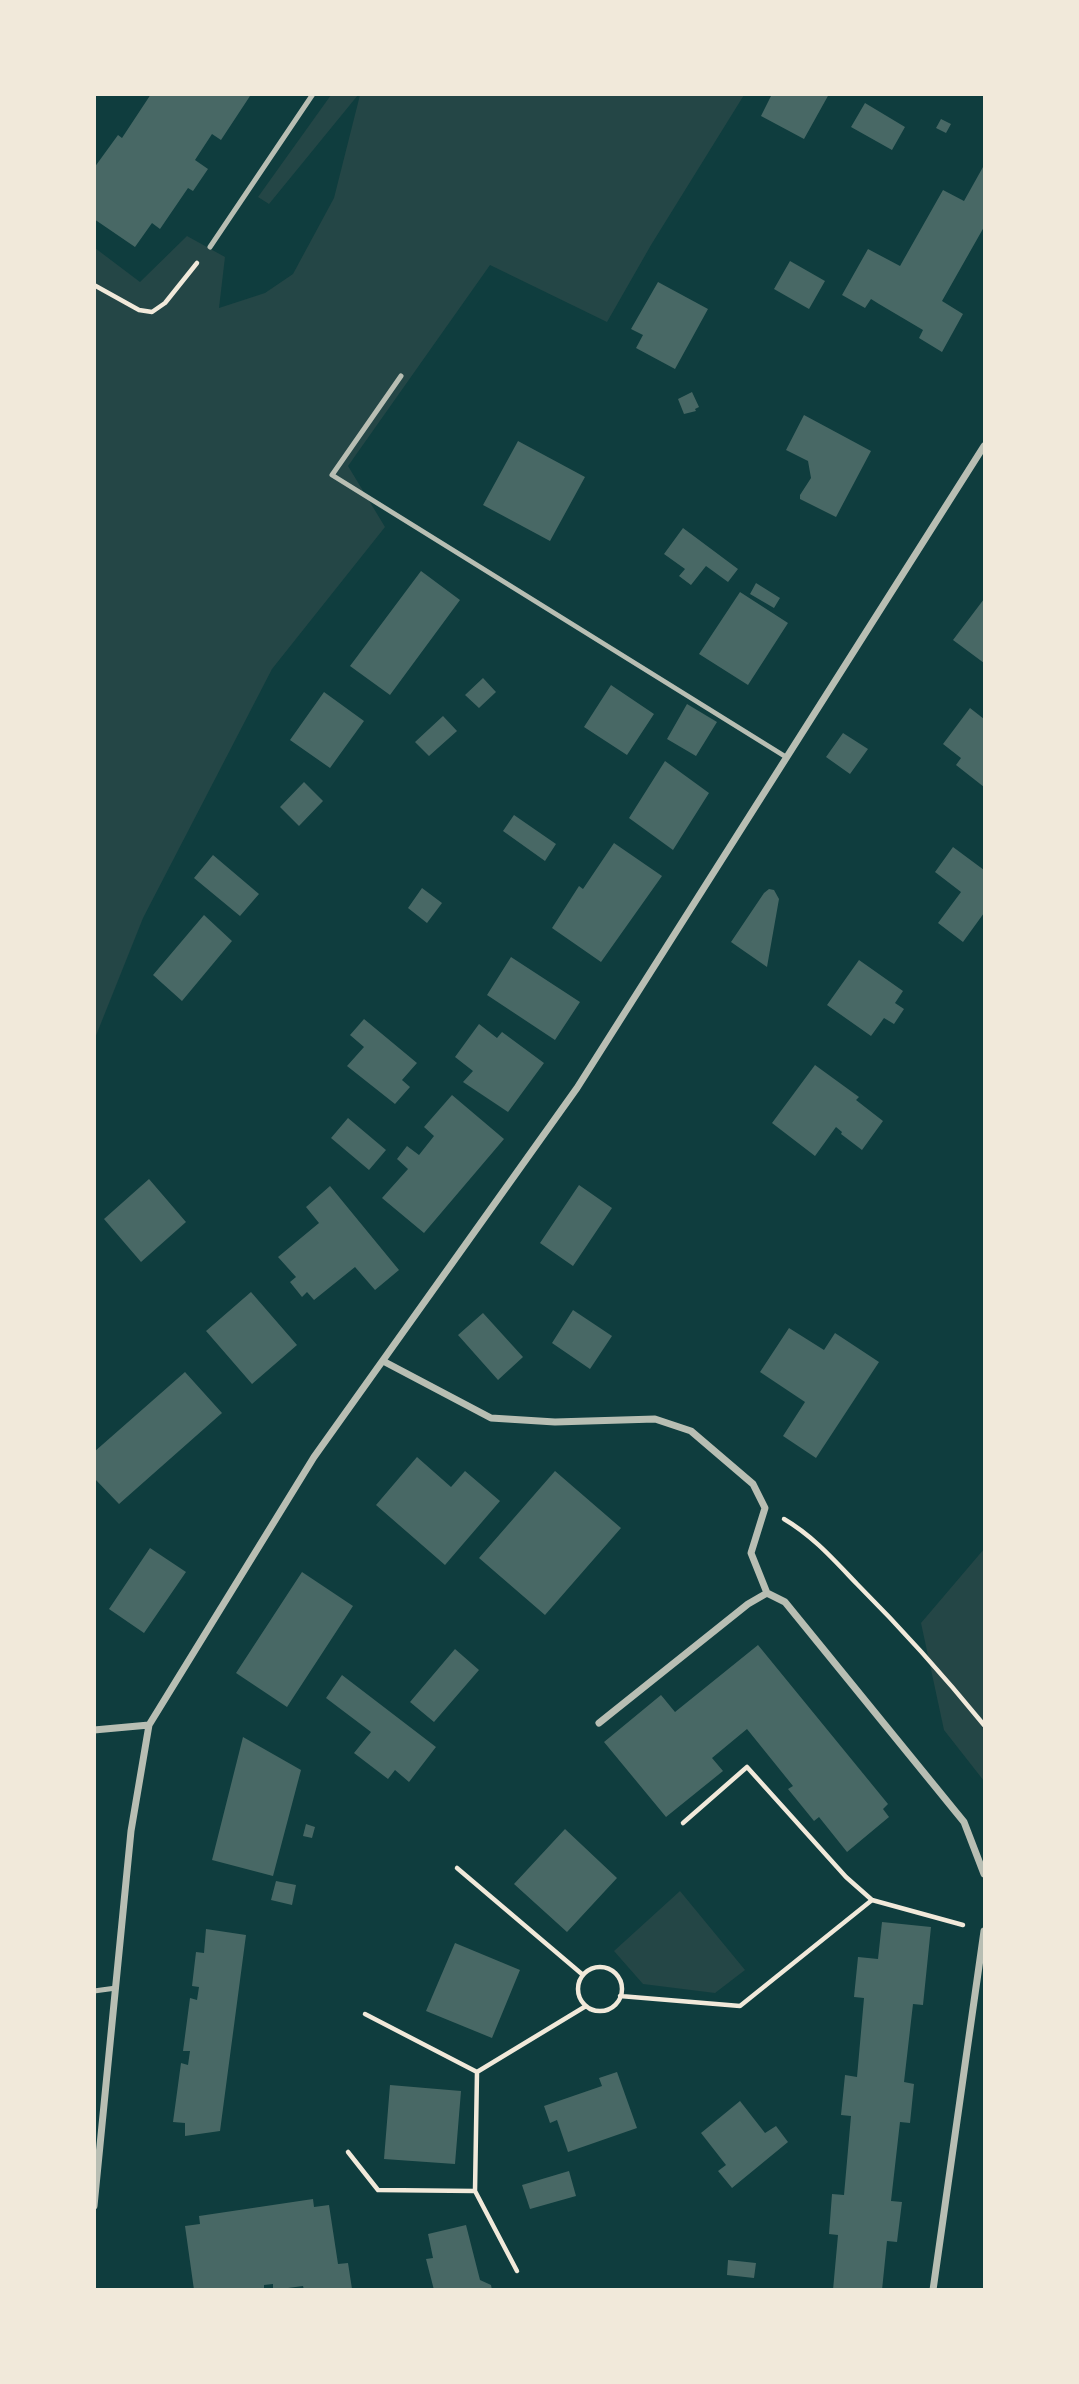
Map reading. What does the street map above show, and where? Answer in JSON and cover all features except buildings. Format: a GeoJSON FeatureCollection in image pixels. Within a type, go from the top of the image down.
{"type":"FeatureCollection","features":[{"type":"Feature","properties":{"kind":"street"},"geometry":{"type":"LineString","coordinates":[[94,2206],[131,1831],[149,1725],[314,1457],[577,1088],[985,446]]}},
{"type":"Feature","properties":{"kind":"street"},"geometry":{"type":"LineString","coordinates":[[383,1361],[491,1418],[555,1422],[655,1419],[691,1432],[753,1484],[765,1508],[751,1553],[767,1593],[785,1602],[964,1822],[985,1874]]}},
{"type":"Feature","properties":{"kind":"street"},"geometry":{"type":"LineString","coordinates":[[598,1723],[748,1604],[767,1593]]}},
{"type":"Feature","properties":{"kind":"street"},"geometry":{"type":"LineString","coordinates":[[94,1730],[149,1725]]}},
{"type":"Feature","properties":{"kind":"street"},"geometry":{"type":"LineString","coordinates":[[933,2290],[985,1931]]}},
{"type":"Feature","properties":{"kind":"lane"},"geometry":{"type":"LineString","coordinates":[[209,247],[313,94]]}},
{"type":"Feature","properties":{"kind":"lane"},"geometry":{"type":"LineString","coordinates":[[401,376],[332,474],[786,757]]}},
{"type":"Feature","properties":{"kind":"lane"},"geometry":{"type":"LineString","coordinates":[[94,1991],[116,1988]]}},
{"type":"Feature","properties":{"kind":"path"},"geometry":{"type":"LineString","coordinates":[[94,285],[139,310],[152,312],[165,303],[209,247]]}},
{"type":"Feature","properties":{"kind":"path"},"geometry":{"type":"LineString","coordinates":[[765,1508],[815,1541],[934,1664],[985,1725]]}},
{"type":"Feature","properties":{"kind":"path"},"geometry":{"type":"LineString","coordinates":[[683,1823],[747,1768],[846,1878],[872,1900],[972,1927]]}},
{"type":"Feature","properties":{"kind":"path"},"geometry":{"type":"LineString","coordinates":[[457,1868],[583,1975]]}},
{"type":"Feature","properties":{"kind":"path"},"geometry":{"type":"LineString","coordinates":[[620,1996],[740,2006],[872,1900]]}},
{"type":"Feature","properties":{"kind":"path"},"geometry":{"type":"LineString","coordinates":[[601,1967],[613,1972],[620,1982],[620,1996],[612,2007],[597,2011],[586,2006],[578,1995],[583,1975],[601,1967]]}},
{"type":"Feature","properties":{"kind":"path"},"geometry":{"type":"LineString","coordinates":[[477,2072],[586,2006]]}},
{"type":"Feature","properties":{"kind":"path"},"geometry":{"type":"LineString","coordinates":[[365,2014],[477,2072]]}},
{"type":"Feature","properties":{"kind":"path"},"geometry":{"type":"LineString","coordinates":[[477,2072],[475,2191],[517,2271]]}},
{"type":"Feature","properties":{"kind":"path"},"geometry":{"type":"LineString","coordinates":[[348,2152],[378,2190],[475,2191]]}},
{"type":"Feature","properties":{"kind":"shaded area"},"geometry":{"type":"Polygon","coordinates":[[[331,95],[358,95],[269,204],[258,197],[331,95]]]}},
{"type":"Feature","properties":{"kind":"shaded area"},"geometry":{"type":"Polygon","coordinates":[[[360,95],[744,95],[651,245],[607,322],[490,265],[348,466],[385,527],[272,669],[143,918],[95,1038],[95,248],[140,282],[187,236],[225,257],[219,308],[265,293],[293,274],[334,198],[360,95]]]}},
{"type":"Feature","properties":{"kind":"shaded area"},"geometry":{"type":"Polygon","coordinates":[[[984,1549],[984,1781],[944,1730],[921,1623],[984,1549]]]}},
{"type":"Feature","properties":{"kind":"shaded area"},"geometry":{"type":"Polygon","coordinates":[[[680,1891],[745,1970],[715,1993],[643,1984],[614,1951],[680,1891]]]}}]}
